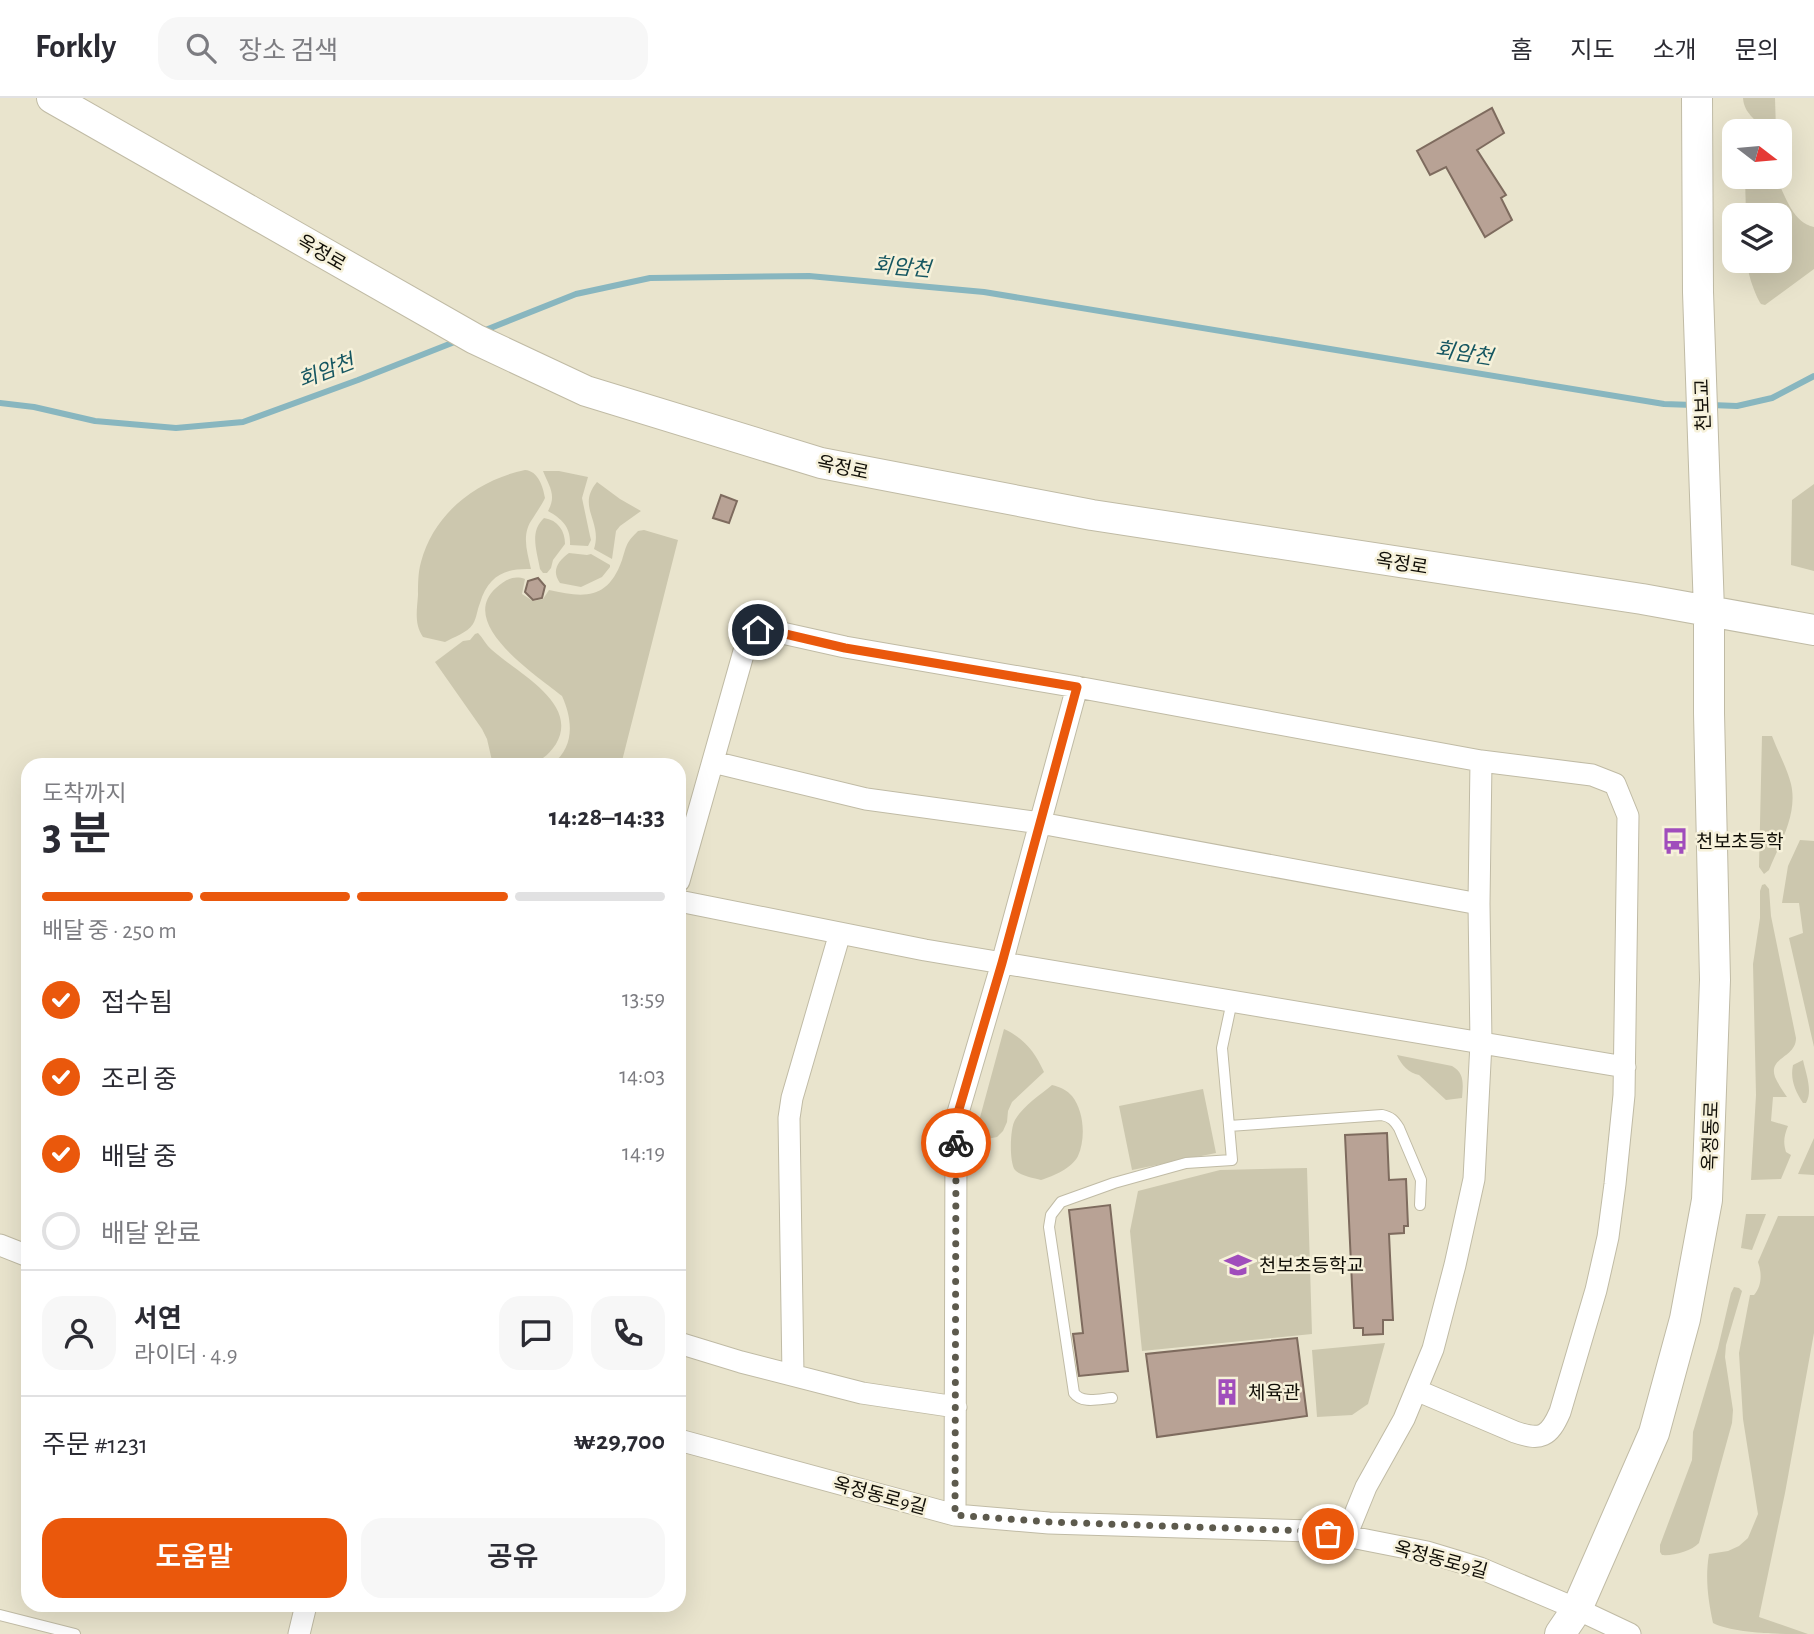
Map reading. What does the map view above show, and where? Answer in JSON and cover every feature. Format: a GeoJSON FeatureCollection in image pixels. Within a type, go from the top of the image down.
{"type":"FeatureCollection","features":[{"type":"Feature","properties":{"kind":"main road","name":"옥정로"},"geometry":{"type":"LineString","coordinates":[[52,98],[475,339],[586,391],[821,463],[1092,515],[1709,611],[1814,630]]}},
{"type":"Feature","properties":{"kind":"main road","name":"천보교"},"geometry":{"type":"LineString","coordinates":[[1697,98],[1698,292],[1709,611]]}},
{"type":"Feature","properties":{"kind":"main road","name":"옥정동로"},"geometry":{"type":"LineString","coordinates":[[1560,1634],[1577,1609],[1654,1433],[1685,1319],[1707,1200],[1715,980],[1709,611]]}},
{"type":"Feature","properties":{"kind":"street"},"geometry":{"type":"LineString","coordinates":[[686,856],[746,644],[753,634],[764,629],[845,648],[1077,687],[1481,761],[1592,775],[1615,784],[1628,816],[1624,1095],[1608,1237],[1596,1290],[1560,1412],[1551,1429],[1538,1437],[1524,1435],[1416,1390]]}},
{"type":"Feature","properties":{"kind":"street"},"geometry":{"type":"LineString","coordinates":[[955,1515],[957,1116],[1002,963],[1077,687]]}},
{"type":"Feature","properties":{"kind":"street"},"geometry":{"type":"LineString","coordinates":[[1346,1536],[1366,1486],[1395,1437],[1437,1338],[1474,1178],[1481,1043],[1481,761]]}},
{"type":"Feature","properties":{"kind":"street"},"geometry":{"type":"LineString","coordinates":[[713,762],[866,799],[1040,823],[1479,904]]}},
{"type":"Feature","properties":{"kind":"street"},"geometry":{"type":"LineString","coordinates":[[686,902],[1002,963],[1625,1067]]}},
{"type":"Feature","properties":{"kind":"street"},"geometry":{"type":"LineString","coordinates":[[793,1375],[789,1118],[792,1098],[840,933]]}},
{"type":"Feature","properties":{"kind":"street"},"geometry":{"type":"LineString","coordinates":[[0,1245],[21,1253]]}},
{"type":"Feature","properties":{"kind":"street"},"geometry":{"type":"LineString","coordinates":[[686,1345],[862,1393],[956,1407]]}},
{"type":"Feature","properties":{"kind":"street","name":"옥정동로9길"},"geometry":{"type":"LineString","coordinates":[[686,1442],[955,1515],[1049,1522],[1310,1531],[1427,1552],[1480,1568],[1630,1634]]}},
{"type":"Feature","properties":{"kind":"street"},"geometry":{"type":"LineString","coordinates":[[299,1634],[304,1612]]}},
{"type":"Feature","properties":{"kind":"lane"},"geometry":{"type":"LineString","coordinates":[[1112,1398],[1085,1400],[1076,1397],[1074,1393],[1049,1227],[1051,1215],[1061,1202],[1114,1183],[1186,1163],[1232,1160],[1222,1048],[1232,1001]]}},
{"type":"Feature","properties":{"kind":"lane"},"geometry":{"type":"LineString","coordinates":[[1229,1126],[1382,1115],[1389,1117],[1399,1128],[1421,1181],[1420,1205]]}},
{"type":"Feature","properties":{"kind":"lane"},"geometry":{"type":"LineString","coordinates":[[0,1615],[75,1634]]}},
{"type":"Feature","properties":{"kind":"shaded area"},"geometry":{"type":"Polygon","coordinates":[[[1743,98],[1775,98],[1776,119],[1754,119],[1743,98]]]}},
{"type":"Feature","properties":{"kind":"shaded area"},"geometry":{"type":"Polygon","coordinates":[[[1745,189],[1781,189],[1788,203],[1746,203],[1745,189]]]}},
{"type":"Feature","properties":{"kind":"shaded area"},"geometry":{"type":"Polygon","coordinates":[[[1792,209],[1800,220],[1814,227],[1814,269],[1765,305],[1761,304],[1749,273],[1792,273],[1792,209]]]}},
{"type":"Feature","properties":{"kind":"shaded area"},"geometry":{"type":"Polygon","coordinates":[[[525,470],[537,476],[545,498],[527,530],[526,543],[531,569],[506,572],[493,580],[483,594],[473,624],[464,632],[445,642],[423,637],[417,617],[419,574],[427,544],[436,528],[460,501],[474,491],[507,475],[525,470]]]}},
{"type":"Feature","properties":{"kind":"shaded area"},"geometry":{"type":"Polygon","coordinates":[[[543,471],[559,471],[588,477],[582,498],[591,540],[588,546],[570,545],[565,524],[548,511],[552,495],[543,471]]]}},
{"type":"Feature","properties":{"kind":"shaded area"},"geometry":{"type":"Polygon","coordinates":[[[597,482],[641,511],[616,531],[612,559],[594,549],[596,539],[589,499],[597,482]]]}},
{"type":"Feature","properties":{"kind":"shaded area"},"geometry":{"type":"Polygon","coordinates":[[[1814,484],[1814,571],[1791,565],[1792,500],[1814,484]]]}},
{"type":"Feature","properties":{"kind":"shaded area"},"geometry":{"type":"Polygon","coordinates":[[[544,518],[560,527],[565,544],[547,573],[540,569],[535,542],[539,523],[544,518]]]}},
{"type":"Feature","properties":{"kind":"shaded area"},"geometry":{"type":"Polygon","coordinates":[[[644,530],[678,540],[623,758],[559,758],[570,733],[562,696],[505,648],[493,633],[486,617],[486,602],[496,588],[513,578],[525,579],[522,594],[533,601],[543,599],[549,590],[584,595],[602,589],[610,583],[629,541],[638,531],[644,530]]]}},
{"type":"Feature","properties":{"kind":"shaded area"},"geometry":{"type":"Polygon","coordinates":[[[569,553],[591,554],[610,567],[602,577],[581,587],[560,583],[556,574],[557,566],[569,553]]]}},
{"type":"Feature","properties":{"kind":"shaded area"},"geometry":{"type":"Polygon","coordinates":[[[478,633],[492,650],[553,702],[560,715],[561,729],[556,744],[543,758],[491,758],[482,729],[435,662],[478,633]]]}},
{"type":"Feature","properties":{"kind":"shaded area"},"geometry":{"type":"Polygon","coordinates":[[[1762,736],[1772,736],[1793,795],[1787,828],[1769,870],[1764,874],[1759,867],[1762,736]]]}},
{"type":"Feature","properties":{"kind":"shaded area"},"geometry":{"type":"Polygon","coordinates":[[[1800,840],[1814,841],[1814,1047],[1789,938],[1803,933],[1799,903],[1782,903],[1788,866],[1800,840]]]}},
{"type":"Feature","properties":{"kind":"shaded area"},"geometry":{"type":"Polygon","coordinates":[[[1765,884],[1769,889],[1771,916],[1796,1038],[1792,1050],[1775,1065],[1775,1077],[1787,1097],[1773,1097],[1771,1121],[1788,1126],[1784,1145],[1786,1152],[1791,1155],[1781,1179],[1751,1180],[1756,1095],[1753,964],[1760,918],[1760,891],[1765,884]]]}},
{"type":"Feature","properties":{"kind":"shaded area"},"geometry":{"type":"Polygon","coordinates":[[[1004,1029],[1028,1046],[1044,1072],[1012,1102],[1003,1131],[997,1137],[987,1139],[978,1135],[979,1121],[1004,1029]]]}},
{"type":"Feature","properties":{"kind":"shaded area"},"geometry":{"type":"Polygon","coordinates":[[[1397,1055],[1452,1066],[1461,1076],[1462,1098],[1446,1100],[1419,1075],[1406,1068],[1397,1055]]]}},
{"type":"Feature","properties":{"kind":"shaded area"},"geometry":{"type":"Polygon","coordinates":[[[1803,1060],[1809,1088],[1806,1103],[1803,1103],[1798,1094],[1792,1075],[1793,1065],[1803,1060]]]}},
{"type":"Feature","properties":{"kind":"shaded area"},"geometry":{"type":"Polygon","coordinates":[[[1052,1085],[1068,1092],[1076,1102],[1081,1117],[1082,1141],[1078,1156],[1072,1164],[1041,1180],[1015,1170],[1011,1153],[1012,1130],[1022,1110],[1052,1085]]]}},
{"type":"Feature","properties":{"kind":"shaded area"},"geometry":{"type":"Polygon","coordinates":[[[1203,1089],[1216,1153],[1132,1170],[1119,1106],[1203,1089]]]}},
{"type":"Feature","properties":{"kind":"shaded area"},"geometry":{"type":"Polygon","coordinates":[[[1814,1138],[1814,1175],[1798,1174],[1814,1138]]]}},
{"type":"Feature","properties":{"kind":"shaded area"},"geometry":{"type":"Polygon","coordinates":[[[1307,1168],[1312,1334],[1142,1351],[1130,1231],[1138,1191],[1220,1170],[1307,1168]]]}},
{"type":"Feature","properties":{"kind":"shaded area"},"geometry":{"type":"Polygon","coordinates":[[[1746,1214],[1766,1214],[1752,1250],[1741,1248],[1746,1214]]]}},
{"type":"Feature","properties":{"kind":"shaded area"},"geometry":{"type":"Polygon","coordinates":[[[1778,1216],[1814,1216],[1814,1333],[1759,1617],[1808,1634],[1746,1631],[1713,1623],[1708,1588],[1709,1554],[1739,1546],[1748,1538],[1758,1514],[1743,1419],[1739,1353],[1750,1295],[1754,1295],[1760,1284],[1758,1262],[1778,1216]]]}},
{"type":"Feature","properties":{"kind":"shaded area"},"geometry":{"type":"Polygon","coordinates":[[[1734,1287],[1742,1291],[1725,1357],[1733,1410],[1732,1423],[1699,1543],[1682,1552],[1662,1555],[1660,1545],[1692,1460],[1693,1432],[1734,1287]]]}},
{"type":"Feature","properties":{"kind":"shaded area"},"geometry":{"type":"Polygon","coordinates":[[[1385,1343],[1368,1404],[1352,1415],[1317,1417],[1312,1350],[1385,1343]]]}},
{"type":"Feature","properties":{"kind":"building"},"geometry":{"type":"Polygon","coordinates":[[[1492,108],[1504,133],[1477,150],[1506,195],[1501,198],[1512,220],[1485,237],[1446,167],[1430,175],[1417,151],[1492,108]]]}},
{"type":"Feature","properties":{"kind":"building"},"geometry":{"type":"Polygon","coordinates":[[[721,495],[737,501],[729,523],[713,518],[721,495]]]}},
{"type":"Feature","properties":{"kind":"building"},"geometry":{"type":"Polygon","coordinates":[[[538,578],[545,586],[542,598],[533,600],[525,592],[528,581],[538,578]]]}},
{"type":"Feature","properties":{"kind":"building"},"geometry":{"type":"Polygon","coordinates":[[[1387,1133],[1389,1180],[1406,1179],[1408,1226],[1404,1226],[1404,1233],[1389,1234],[1393,1320],[1383,1320],[1383,1334],[1363,1335],[1363,1328],[1354,1328],[1345,1135],[1387,1133]]]}},
{"type":"Feature","properties":{"kind":"building"},"geometry":{"type":"Polygon","coordinates":[[[1110,1205],[1128,1371],[1079,1376],[1073,1334],[1083,1333],[1069,1210],[1110,1205]]]}},
{"type":"Feature","properties":{"kind":"building","name":"체육관"},"geometry":{"type":"Polygon","coordinates":[[[1297,1338],[1307,1416],[1157,1437],[1146,1354],[1297,1338]]]}},
{"type":"Feature","properties":{"kind":"waterway","name":"회암천"},"geometry":{"type":"LineString","coordinates":[[483,331],[576,294],[650,278],[809,276],[984,292],[1664,404],[1693,405]]}},
{"type":"Feature","properties":{"kind":"waterway","name":"회암천"},"geometry":{"type":"LineString","coordinates":[[0,403],[34,407],[95,421],[176,428],[243,422],[457,341]]}},
{"type":"Feature","properties":{"kind":"waterway","name":"회암천"},"geometry":{"type":"LineString","coordinates":[[1711,405],[1737,406],[1772,398],[1814,376]]}},
{"type":"Feature","properties":{"kind":"way so far"},"geometry":{"type":"LineString","coordinates":[[956,1143],[955,1515],[1049,1522],[1310,1531],[1328,1534]]}},
{"type":"Feature","properties":{"kind":"place","name":"천보초등학"},"geometry":{"type":"Point","coordinates":[1675,841]}},
{"type":"Feature","properties":{"kind":"place","name":"천보초등학교"},"geometry":{"type":"Point","coordinates":[1238,1265]}},
{"type":"Feature","properties":{"kind":"place","name":"체육관"},"geometry":{"type":"Point","coordinates":[1227,1392]}},
{"type":"Feature","properties":{"kind":"route"},"geometry":{"type":"LineString","coordinates":[[758,630],[764,629],[845,648],[1077,687],[1002,963],[957,1116],[956,1143]]}}]}
